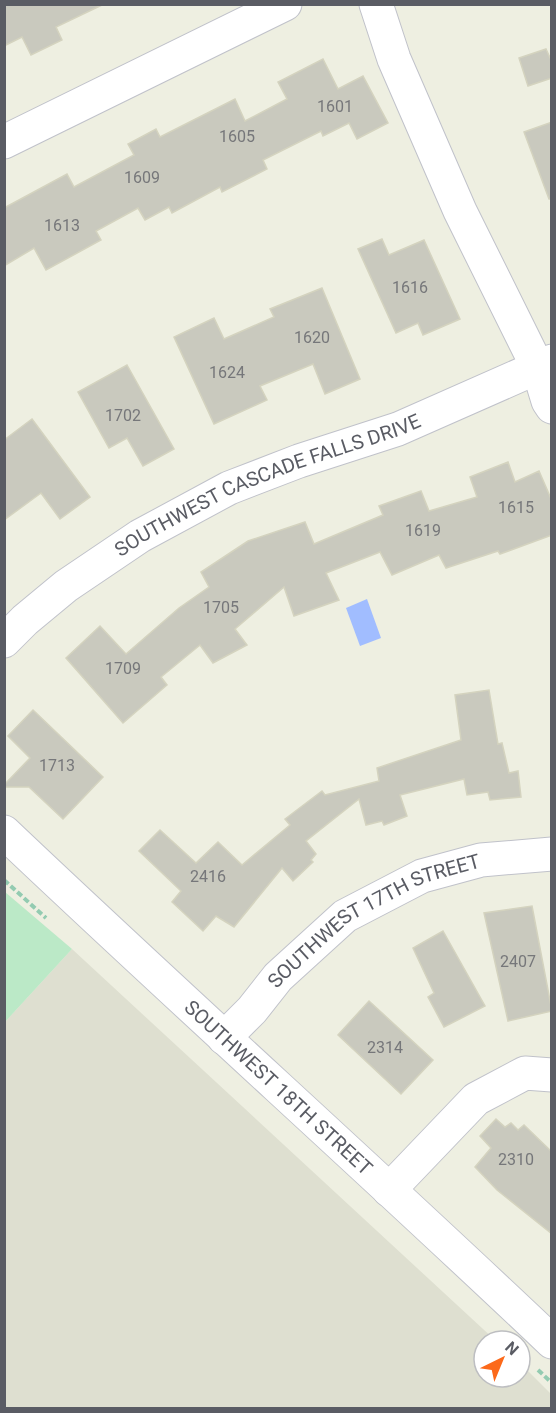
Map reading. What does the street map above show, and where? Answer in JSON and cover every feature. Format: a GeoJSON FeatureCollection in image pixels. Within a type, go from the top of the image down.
{"type":"FeatureCollection","features":[{"type":"Feature","properties":{"kind":"street"},"geometry":{"type":"LineString","coordinates":[[4,142],[285,4]]}},
{"type":"Feature","properties":{"kind":"street"},"geometry":{"type":"LineString","coordinates":[[376,4],[394,58],[460,211],[545,365],[548,401],[552,407]]}},
{"type":"Feature","properties":{"kind":"street","name":"SOUTHWEST CASCADE FALLS DRIVE"},"geometry":{"type":"LineString","coordinates":[[4,641],[66,586],[140,536],[229,488],[299,461],[398,429],[545,365]]}},
{"type":"Feature","properties":{"kind":"street","name":"SOUTHWEST 18TH STREET"},"geometry":{"type":"LineString","coordinates":[[4,832],[552,1342]]}},
{"type":"Feature","properties":{"kind":"street","name":"SOUTHWEST 17TH STREET"},"geometry":{"type":"LineString","coordinates":[[224,1038],[252,1010],[278,977],[345,916],[422,876],[481,860],[552,854]]}},
{"type":"Feature","properties":{"kind":"street"},"geometry":{"type":"LineString","coordinates":[[389,1190],[476,1099],[525,1073],[552,1075]]}},
{"type":"Feature","properties":{"kind":"shaded area"},"geometry":{"type":"Polygon","coordinates":[[[72,949],[483,1329],[472,1329],[472,1389],[532,1389],[532,1375],[551,1394],[551,1408],[5,1408],[5,1022],[72,949]]]}},
{"type":"Feature","properties":{"kind":"green space"},"geometry":{"type":"Polygon","coordinates":[[[5,892],[72,949],[4,1022],[5,892]]]}},
{"type":"Feature","properties":{"kind":"water"},"geometry":{"type":"Polygon","coordinates":[[[367,599],[381,638],[360,646],[346,608],[367,599]]]}},
{"type":"Feature","properties":{"kind":"building"},"geometry":{"type":"Polygon","coordinates":[[[4,4],[104,4],[56,27],[62,40],[31,55],[22,37],[4,46],[4,4]]]}},
{"type":"Feature","properties":{"kind":"building"},"geometry":{"type":"Polygon","coordinates":[[[546,49],[552,62],[552,78],[528,86],[519,58],[546,49]]]}},
{"type":"Feature","properties":{"kind":"building"},"geometry":{"type":"Polygon","coordinates":[[[323,59],[338,89],[363,76],[388,123],[357,139],[349,123],[323,136],[321,131],[263,160],[267,169],[222,192],[220,187],[172,213],[169,207],[145,220],[138,208],[96,231],[101,240],[46,270],[34,248],[4,266],[4,208],[67,174],[74,187],[134,155],[128,144],[156,129],[160,137],[235,99],[245,121],[287,99],[278,82],[323,59]]]}},
{"type":"Feature","properties":{"kind":"building"},"geometry":{"type":"Polygon","coordinates":[[[552,122],[552,199],[549,199],[524,132],[552,122]]]}},
{"type":"Feature","properties":{"kind":"building"},"geometry":{"type":"Polygon","coordinates":[[[382,239],[389,255],[424,240],[460,319],[423,335],[418,323],[396,333],[358,249],[382,239]]]}},
{"type":"Feature","properties":{"kind":"building"},"geometry":{"type":"Polygon","coordinates":[[[322,288],[360,379],[325,394],[313,364],[260,386],[267,400],[214,424],[174,337],[214,318],[224,339],[274,317],[270,309],[322,288]]]}},
{"type":"Feature","properties":{"kind":"building"},"geometry":{"type":"Polygon","coordinates":[[[127,365],[174,449],[143,466],[127,438],[109,448],[78,392],[127,365]]]}},
{"type":"Feature","properties":{"kind":"building"},"geometry":{"type":"Polygon","coordinates":[[[32,419],[90,497],[60,519],[41,493],[4,520],[4,440],[32,419]]]}},
{"type":"Feature","properties":{"kind":"building"},"geometry":{"type":"Polygon","coordinates":[[[508,462],[515,482],[539,471],[552,501],[552,535],[500,554],[498,551],[446,568],[439,555],[392,575],[380,552],[326,573],[339,600],[294,616],[284,587],[235,629],[247,645],[213,663],[200,645],[161,677],[167,685],[123,723],[66,658],[100,626],[126,654],[179,608],[209,587],[201,572],[248,541],[305,522],[314,544],[383,515],[379,506],[421,491],[429,511],[477,497],[470,477],[508,462]]]}},
{"type":"Feature","properties":{"kind":"building"},"geometry":{"type":"Polygon","coordinates":[[[489,690],[498,744],[502,743],[509,773],[518,771],[521,797],[490,800],[488,792],[467,795],[464,779],[400,795],[407,816],[384,825],[382,821],[366,825],[359,799],[306,841],[316,854],[311,860],[313,862],[293,881],[282,868],[234,927],[216,916],[203,931],[172,902],[181,891],[139,851],[160,830],[196,863],[218,842],[242,865],[290,825],[285,819],[322,791],[325,795],[379,781],[377,768],[461,740],[455,695],[489,690]]]}},
{"type":"Feature","properties":{"kind":"building"},"geometry":{"type":"Polygon","coordinates":[[[33,710],[103,777],[63,819],[29,787],[4,787],[30,758],[8,736],[33,710]]]}},
{"type":"Feature","properties":{"kind":"building"},"geometry":{"type":"Polygon","coordinates":[[[532,906],[552,1011],[508,1021],[484,913],[532,906]]]}},
{"type":"Feature","properties":{"kind":"building"},"geometry":{"type":"Polygon","coordinates":[[[443,931],[485,1006],[444,1027],[428,997],[434,993],[413,948],[443,931]]]}},
{"type":"Feature","properties":{"kind":"building"},"geometry":{"type":"Polygon","coordinates":[[[369,1001],[433,1060],[401,1094],[338,1035],[369,1001]]]}},
{"type":"Feature","properties":{"kind":"building"},"geometry":{"type":"Polygon","coordinates":[[[496,1119],[505,1127],[511,1123],[518,1130],[524,1125],[552,1152],[552,1234],[497,1190],[475,1167],[491,1148],[480,1136],[496,1119]]]}}]}
